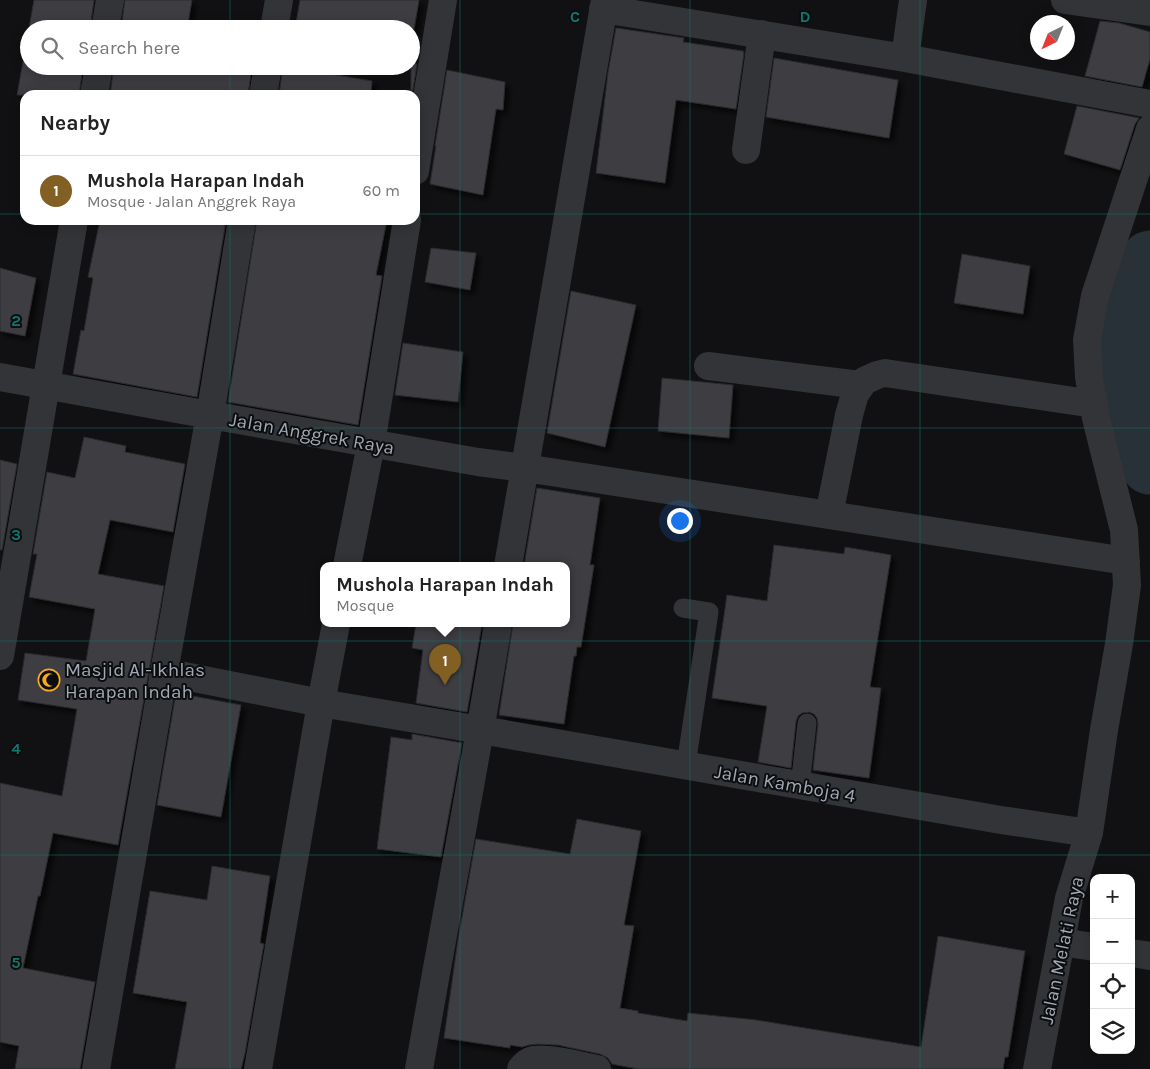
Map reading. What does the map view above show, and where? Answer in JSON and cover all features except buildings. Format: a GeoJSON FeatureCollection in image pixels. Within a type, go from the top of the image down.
{"type":"FeatureCollection","features":[{"type":"Feature","properties":{"kind":"street"},"geometry":{"type":"LineString","coordinates":[[107,20],[110,0]]}},
{"type":"Feature","properties":{"kind":"street"},"geometry":{"type":"LineString","coordinates":[[276,20],[279,0]]}},
{"type":"Feature","properties":{"kind":"street"},"geometry":{"type":"LineString","coordinates":[[420,141],[443,0]]}},
{"type":"Feature","properties":{"kind":"street"},"geometry":{"type":"LineString","coordinates":[[904,58],[912,0]]}},
{"type":"Feature","properties":{"kind":"street"},"geometry":{"type":"LineString","coordinates":[[1065,0],[1150,12]]}},
{"type":"Feature","properties":{"kind":"street"},"geometry":{"type":"LineString","coordinates":[[509,562],[604,4],[1150,104]]}},
{"type":"Feature","properties":{"kind":"street"},"geometry":{"type":"LineString","coordinates":[[746,150],[762,34]]}},
{"type":"Feature","properties":{"kind":"street"},"geometry":{"type":"LineString","coordinates":[[95,90],[97,75]]}},
{"type":"Feature","properties":{"kind":"street"},"geometry":{"type":"LineString","coordinates":[[264,90],[266,75]]}},
{"type":"Feature","properties":{"kind":"street","name":"Jalan Melati Raya"},"geometry":{"type":"LineString","coordinates":[[1037,1069],[1069,898],[1090,832],[1127,585],[1124,530],[1096,418],[1089,377],[1087,340],[1095,296],[1150,130]]}},
{"type":"Feature","properties":{"kind":"street"},"geometry":{"type":"LineString","coordinates":[[0,656],[73,225]]}},
{"type":"Feature","properties":{"kind":"street"},"geometry":{"type":"LineString","coordinates":[[96,1069],[210,416],[241,225]]}},
{"type":"Feature","properties":{"kind":"street"},"geometry":{"type":"LineString","coordinates":[[348,562],[371,444],[406,225]]}},
{"type":"Feature","properties":{"kind":"street"},"geometry":{"type":"LineString","coordinates":[[708,366],[860,385]]}},
{"type":"Feature","properties":{"kind":"street"},"geometry":{"type":"LineString","coordinates":[[829,515],[855,394],[860,385],[869,378],[885,373],[1094,404]]}},
{"type":"Feature","properties":{"kind":"street","name":"Jalan Anggrek Raya"},"geometry":{"type":"LineString","coordinates":[[0,377],[210,416],[478,462],[1126,561]]}},
{"type":"Feature","properties":{"kind":"street"},"geometry":{"type":"LineString","coordinates":[[258,1069],[335,627]]}},
{"type":"Feature","properties":{"kind":"street"},"geometry":{"type":"LineString","coordinates":[[419,1069],[445,918],[481,730],[498,627]]}},
{"type":"Feature","properties":{"kind":"street","name":"Jalan Kamboja 4"},"geometry":{"type":"LineString","coordinates":[[164,672],[321,704],[1001,820],[1090,832]]}},
{"type":"Feature","properties":{"kind":"street"},"geometry":{"type":"LineString","coordinates":[[1060,942],[1090,946]]}},
{"type":"Feature","properties":{"kind":"street"},"geometry":{"type":"LineString","coordinates":[[1135,954],[1150,956]]}},
{"type":"Feature","properties":{"kind":"street"},"geometry":{"type":"LineString","coordinates":[[521,1069],[528,1062],[538,1059],[597,1069]]}},
{"type":"Feature","properties":{"kind":"lane"},"geometry":{"type":"LineString","coordinates":[[683,608],[709,612],[686,765]]}},
{"type":"Feature","properties":{"kind":"lane"},"geometry":{"type":"LineString","coordinates":[[800,786],[807,724]]}},
{"type":"Feature","properties":{"kind":"waterway"},"geometry":{"type":"LineString","coordinates":[[1150,260],[1123,352],[1150,465]]}},
{"type":"Feature","properties":{"kind":"place","name":"Masjid Al-Ikhlas Harapan Indah"},"geometry":{"type":"Point","coordinates":[49,680]}},
{"type":"Feature","properties":{"kind":"place","name":"Mushola Harapan Indah"},"geometry":{"type":"Point","coordinates":[445,685]}}]}
